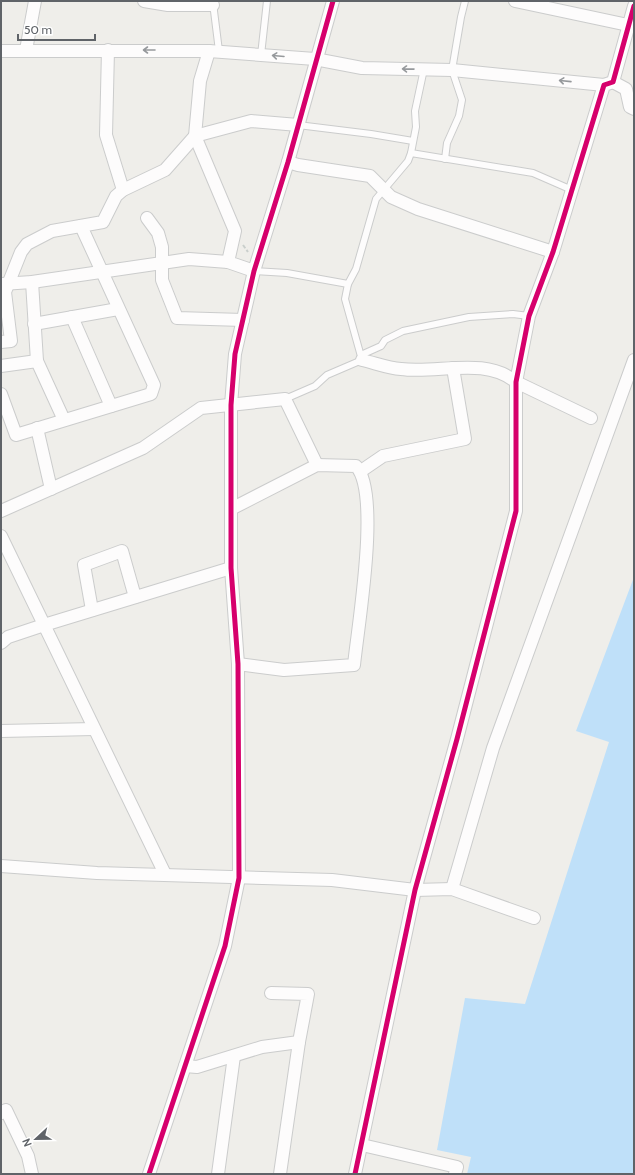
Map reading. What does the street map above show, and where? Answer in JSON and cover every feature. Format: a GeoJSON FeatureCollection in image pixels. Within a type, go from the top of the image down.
{"type":"FeatureCollection","features":[{"type":"Feature","properties":{"kind":"street"},"geometry":{"type":"LineString","coordinates":[[26,50],[35,1]]}},
{"type":"Feature","properties":{"kind":"street"},"geometry":{"type":"LineString","coordinates":[[144,1],[168,5],[213,3]]}},
{"type":"Feature","properties":{"kind":"street"},"geometry":{"type":"LineString","coordinates":[[150,1174],[225,946],[238,878],[238,664],[231,568],[231,405],[235,354],[254,271],[288,162],[315,59],[333,1]]}},
{"type":"Feature","properties":{"kind":"street"},"geometry":{"type":"LineString","coordinates":[[515,1],[628,24]]}},
{"type":"Feature","properties":{"kind":"street"},"geometry":{"type":"LineString","coordinates":[[355,1174],[386,1021],[415,890],[457,739],[516,511],[516,382],[529,316],[552,252],[634,6]]}},
{"type":"Feature","properties":{"kind":"street"},"geometry":{"type":"LineString","coordinates":[[108,50],[106,135],[123,190]]}},
{"type":"Feature","properties":{"kind":"street"},"geometry":{"type":"LineString","coordinates":[[1,51],[214,51],[315,59],[362,68],[452,70],[609,83],[626,89],[630,107],[634,109]]}},
{"type":"Feature","properties":{"kind":"street"},"geometry":{"type":"LineString","coordinates":[[214,51],[200,81],[195,136],[235,231],[228,262]]}},
{"type":"Feature","properties":{"kind":"street"},"geometry":{"type":"LineString","coordinates":[[1,342],[11,341],[5,284],[21,252],[27,244],[52,231],[102,222],[116,196],[123,190],[165,170],[195,136],[251,121],[298,125]]}},
{"type":"Feature","properties":{"kind":"street"},"geometry":{"type":"LineString","coordinates":[[288,162],[298,165],[370,176],[391,198],[418,209],[552,252]]}},
{"type":"Feature","properties":{"kind":"street"},"geometry":{"type":"LineString","coordinates":[[147,218],[158,233],[162,247],[162,280],[177,318],[243,320]]}},
{"type":"Feature","properties":{"kind":"street"},"geometry":{"type":"LineString","coordinates":[[1,394],[16,435],[151,394],[154,385],[81,226]]}},
{"type":"Feature","properties":{"kind":"street"},"geometry":{"type":"LineString","coordinates":[[5,284],[32,282],[189,259],[228,262],[254,271]]}},
{"type":"Feature","properties":{"kind":"street"},"geometry":{"type":"LineString","coordinates":[[32,282],[37,361],[64,420]]}},
{"type":"Feature","properties":{"kind":"street"},"geometry":{"type":"LineString","coordinates":[[34,324],[118,309]]}},
{"type":"Feature","properties":{"kind":"street"},"geometry":{"type":"LineString","coordinates":[[72,317],[111,406]]}},
{"type":"Feature","properties":{"kind":"street"},"geometry":{"type":"LineString","coordinates":[[362,357],[402,370],[477,368],[506,373],[516,382],[591,418]]}},
{"type":"Feature","properties":{"kind":"street"},"geometry":{"type":"LineString","coordinates":[[452,889],[493,748],[634,360]]}},
{"type":"Feature","properties":{"kind":"street"},"geometry":{"type":"LineString","coordinates":[[1,366],[37,361]]}},
{"type":"Feature","properties":{"kind":"street"},"geometry":{"type":"LineString","coordinates":[[361,471],[383,456],[466,439],[453,368]]}},
{"type":"Feature","properties":{"kind":"street"},"geometry":{"type":"LineString","coordinates":[[1,511],[143,448],[201,408],[285,399],[317,465]]}},
{"type":"Feature","properties":{"kind":"street"},"geometry":{"type":"LineString","coordinates":[[37,428],[51,489]]}},
{"type":"Feature","properties":{"kind":"street"},"geometry":{"type":"LineString","coordinates":[[231,509],[317,465],[356,466],[361,471],[367,495],[367,541],[354,665],[284,670],[238,664]]}},
{"type":"Feature","properties":{"kind":"street"},"geometry":{"type":"LineString","coordinates":[[1,536],[165,874]]}},
{"type":"Feature","properties":{"kind":"street"},"geometry":{"type":"LineString","coordinates":[[92,610],[84,565],[122,551],[135,597]]}},
{"type":"Feature","properties":{"kind":"street"},"geometry":{"type":"LineString","coordinates":[[1,643],[8,638],[44,625],[231,568]]}},
{"type":"Feature","properties":{"kind":"street"},"geometry":{"type":"LineString","coordinates":[[1,731],[94,729]]}},
{"type":"Feature","properties":{"kind":"street"},"geometry":{"type":"LineString","coordinates":[[1,866],[21,866],[97,873],[332,880],[415,890],[452,889],[534,918]]}},
{"type":"Feature","properties":{"kind":"street"},"geometry":{"type":"LineString","coordinates":[[271,993],[308,994],[299,1042],[280,1174]]}},
{"type":"Feature","properties":{"kind":"street"},"geometry":{"type":"LineString","coordinates":[[185,1066],[197,1067],[262,1047],[299,1042]]}},
{"type":"Feature","properties":{"kind":"street"},"geometry":{"type":"LineString","coordinates":[[218,1174],[234,1056]]}},
{"type":"Feature","properties":{"kind":"street"},"geometry":{"type":"LineString","coordinates":[[1,1113],[6,1110],[28,1156],[32,1174]]}},
{"type":"Feature","properties":{"kind":"street"},"geometry":{"type":"LineString","coordinates":[[362,1145],[457,1167],[455,1174]]}},
{"type":"Feature","properties":{"kind":"lane"},"geometry":{"type":"LineString","coordinates":[[261,55],[267,1]]}},
{"type":"Feature","properties":{"kind":"lane"},"geometry":{"type":"LineString","coordinates":[[445,158],[447,143],[459,116],[462,100],[452,70],[460,17],[465,1]]}},
{"type":"Feature","properties":{"kind":"lane"},"geometry":{"type":"LineString","coordinates":[[213,3],[214,51]]}},
{"type":"Feature","properties":{"kind":"lane"},"geometry":{"type":"LineString","coordinates":[[362,357],[345,300],[348,284],[356,269],[376,199],[408,161],[411,153],[416,127],[415,111],[424,69]]}},
{"type":"Feature","properties":{"kind":"lane"},"geometry":{"type":"LineString","coordinates":[[298,125],[413,141]]}},
{"type":"Feature","properties":{"kind":"lane"},"geometry":{"type":"LineString","coordinates":[[411,153],[533,173],[572,190]]}},
{"type":"Feature","properties":{"kind":"lane"},"geometry":{"type":"LineString","coordinates":[[254,271],[287,273],[348,284]]}},
{"type":"Feature","properties":{"kind":"lane"},"geometry":{"type":"LineString","coordinates":[[285,399],[315,386],[327,374],[362,357],[381,346],[385,340],[403,331],[469,317],[512,314],[529,316]]}},
{"type":"Feature","properties":{"kind":"path"},"geometry":{"type":"LineString","coordinates":[[235,231],[246,252],[259,255]]}},
{"type":"Feature","properties":{"kind":"water"},"geometry":{"type":"Polygon","coordinates":[[[634,577],[634,1174],[467,1174],[471,1157],[437,1150],[465,998],[525,1004],[609,742],[576,731],[634,577]]]}},
{"type":"Feature","properties":{"kind":"cycle path"},"geometry":{"type":"LineString","coordinates":[[149,1174],[225,946],[239,878],[238,664],[231,568],[231,405],[235,354],[254,271],[288,162],[333,1]]}},
{"type":"Feature","properties":{"kind":"cycle path"},"geometry":{"type":"LineString","coordinates":[[355,1174],[415,890],[457,739],[516,511],[516,382],[529,316],[553,252],[604,85],[613,82],[634,6]]}}]}
